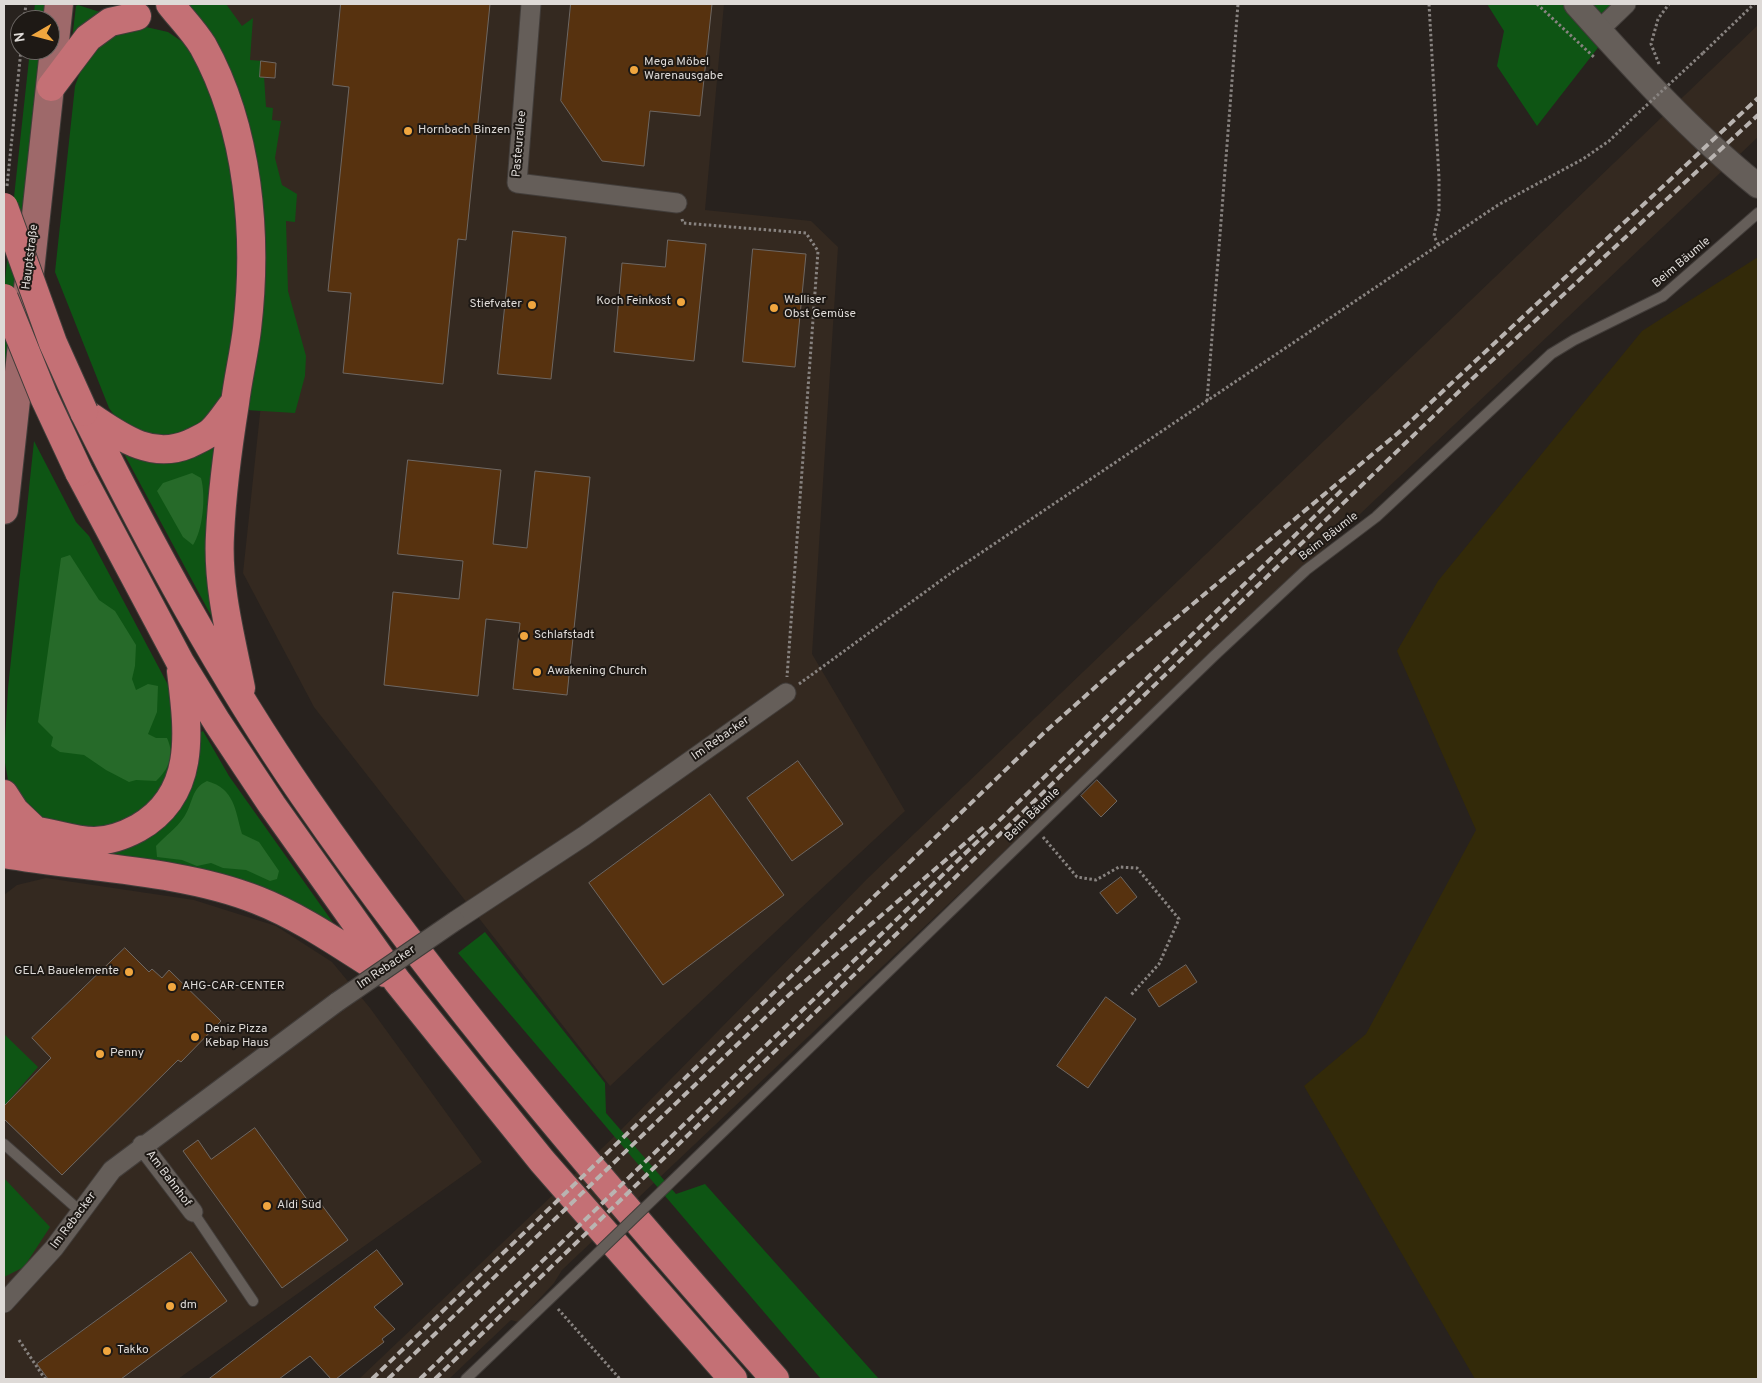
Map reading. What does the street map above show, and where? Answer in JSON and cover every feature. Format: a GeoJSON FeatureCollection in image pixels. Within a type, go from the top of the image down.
{"type":"FeatureCollection","features":[{"type":"Feature","properties":{"kind":"highway"},"geometry":{"type":"LineString","coordinates":[[104,4],[136,16],[161,18],[178,14],[201,43],[217,73],[231,112],[246,190],[251,248],[250,290],[245,348],[235,402],[224,488],[220,546],[227,615],[244,704]]}},
{"type":"Feature","properties":{"kind":"highway"},"geometry":{"type":"LineString","coordinates":[[50,87],[88,38],[110,22],[136,16]]}},
{"type":"Feature","properties":{"kind":"highway"},"geometry":{"type":"LineString","coordinates":[[5,200],[53,343],[84,412],[157,556],[200,633],[303,795],[434,975],[521,1084],[665,1254],[775,1379]]}},
{"type":"Feature","properties":{"kind":"highway"},"geometry":{"type":"LineString","coordinates":[[4,298],[44,397],[79,472],[180,662],[272,806],[397,981],[542,1161],[733,1379]]}},
{"type":"Feature","properties":{"kind":"highway"},"geometry":{"type":"LineString","coordinates":[[84,412],[139,446],[156,450],[170,450],[188,444],[212,432],[235,402]]}},
{"type":"Feature","properties":{"kind":"highway"},"geometry":{"type":"LineString","coordinates":[[4,830],[36,831],[95,841],[131,832],[158,813],[180,780],[186,758],[187,723],[180,662]]}},
{"type":"Feature","properties":{"kind":"highway"},"geometry":{"type":"LineString","coordinates":[[4,794],[15,812],[36,831]]}},
{"type":"Feature","properties":{"kind":"highway"},"geometry":{"type":"LineString","coordinates":[[4,854],[202,883],[255,899],[295,916],[397,981]]}},
{"type":"Feature","properties":{"kind":"highway"},"geometry":{"type":"LineString","coordinates":[[4,873],[31,859]]}},
{"type":"Feature","properties":{"kind":"main road","name":"Hauptstraße"},"geometry":{"type":"LineString","coordinates":[[4,510],[59,4]]}},
{"type":"Feature","properties":{"kind":"street","name":"Pasteurallee"},"geometry":{"type":"LineString","coordinates":[[532,4],[517,183],[677,202]]}},
{"type":"Feature","properties":{"kind":"street"},"geometry":{"type":"LineString","coordinates":[[1576,4],[1728,162],[1758,186]]}},
{"type":"Feature","properties":{"kind":"street"},"geometry":{"type":"LineString","coordinates":[[1599,30],[1626,4]]}},
{"type":"Feature","properties":{"kind":"street","name":"Im Rebacker"},"geometry":{"type":"LineString","coordinates":[[4,1303],[54,1248],[112,1170],[142,1146],[337,1002],[584,836],[786,693]]}},
{"type":"Feature","properties":{"kind":"street","name":"Am Bahnhof"},"geometry":{"type":"LineString","coordinates":[[142,1146],[193,1212]]}},
{"type":"Feature","properties":{"kind":"street"},"geometry":{"type":"LineString","coordinates":[[4,1286],[23,1281]]}},
{"type":"Feature","properties":{"kind":"lane","name":"Beim Bäumle"},"geometry":{"type":"LineString","coordinates":[[466,1379],[1215,655],[1306,570],[1376,516],[1551,354],[1574,340],[1663,296],[1758,213]]}},
{"type":"Feature","properties":{"kind":"lane"},"geometry":{"type":"LineString","coordinates":[[4,1144],[81,1212]]}},
{"type":"Feature","properties":{"kind":"lane"},"geometry":{"type":"LineString","coordinates":[[193,1212],[253,1301]]}},
{"type":"Feature","properties":{"kind":"path"},"geometry":{"type":"LineString","coordinates":[[1207,401],[1238,4]]}},
{"type":"Feature","properties":{"kind":"path"},"geometry":{"type":"LineString","coordinates":[[1429,4],[1439,178],[1439,212],[1434,236],[1438,246]]}},
{"type":"Feature","properties":{"kind":"path"},"geometry":{"type":"LineString","coordinates":[[1660,67],[1651,44],[1658,19],[1669,4]]}},
{"type":"Feature","properties":{"kind":"path"},"geometry":{"type":"LineString","coordinates":[[786,693],[951,573],[1498,205],[1583,159],[1609,142],[1754,4]]}},
{"type":"Feature","properties":{"kind":"path"},"geometry":{"type":"LineString","coordinates":[[5,200],[20,60]]}},
{"type":"Feature","properties":{"kind":"path"},"geometry":{"type":"LineString","coordinates":[[1667,74],[1680,87]]}},
{"type":"Feature","properties":{"kind":"path"},"geometry":{"type":"LineString","coordinates":[[677,202],[683,223],[806,233],[818,251],[786,693]]}},
{"type":"Feature","properties":{"kind":"path"},"geometry":{"type":"LineString","coordinates":[[1036,829],[1077,877],[1096,880],[1119,867],[1137,868],[1179,919],[1159,964],[1131,995]]}},
{"type":"Feature","properties":{"kind":"path"},"geometry":{"type":"LineString","coordinates":[[548,1299],[620,1379]]}},
{"type":"Feature","properties":{"kind":"path"},"geometry":{"type":"LineString","coordinates":[[19,1340],[45,1379]]}},
{"type":"Feature","properties":{"kind":"shaded area"},"geometry":{"type":"Polygon","coordinates":[[[199,4],[724,4],[705,210],[811,221],[838,247],[812,654],[905,811],[610,1086],[314,707],[243,573],[275,273],[231,41],[199,4]]]}},
{"type":"Feature","properties":{"kind":"shaded area"},"geometry":{"type":"Polygon","coordinates":[[[1758,25],[1758,137],[562,1270],[554,1283],[518,1322],[511,1320],[449,1379],[359,1379],[619,1132],[867,879],[1758,25]]]}},
{"type":"Feature","properties":{"kind":"shaded area"},"geometry":{"type":"Polygon","coordinates":[[[46,878],[194,900],[276,926],[332,962],[370,1008],[482,1162],[178,1379],[4,1379],[4,895],[17,885],[46,878]]]}},
{"type":"Feature","properties":{"kind":"green space"},"geometry":{"type":"Polygon","coordinates":[[[35,4],[46,4],[46,10],[34,10],[35,4]]]}},
{"type":"Feature","properties":{"kind":"green space"},"geometry":{"type":"Polygon","coordinates":[[[186,4],[226,4],[242,26],[253,18],[250,60],[263,61],[266,107],[273,108],[272,120],[281,121],[275,158],[282,185],[297,194],[295,222],[286,221],[288,291],[306,356],[305,376],[295,413],[246,410],[237,90],[211,33],[186,4]]]}},
{"type":"Feature","properties":{"kind":"green space"},"geometry":{"type":"Polygon","coordinates":[[[1487,4],[1632,4],[1537,126],[1497,66],[1504,31],[1487,4]]]}},
{"type":"Feature","properties":{"kind":"green space"},"geometry":{"type":"Polygon","coordinates":[[[76,6],[106,14],[72,40],[76,6]]]}},
{"type":"Feature","properties":{"kind":"green space"},"geometry":{"type":"Polygon","coordinates":[[[146,27],[168,32],[193,49],[229,139],[242,262],[226,400],[210,421],[159,442],[120,423],[109,408],[55,272],[75,86],[80,72],[100,43],[120,32],[146,27]]]}},
{"type":"Feature","properties":{"kind":"green space"},"geometry":{"type":"Polygon","coordinates":[[[29,60],[40,60],[4,394],[4,289],[29,60]]]}},
{"type":"Feature","properties":{"kind":"green space"},"geometry":{"type":"Polygon","coordinates":[[[216,436],[215,623],[121,448],[216,436]]]}},
{"type":"Feature","properties":{"kind":"green space"},"geometry":{"type":"Polygon","coordinates":[[[34,441],[76,522],[89,536],[167,683],[176,706],[170,783],[139,816],[100,831],[48,820],[35,814],[17,796],[8,780],[4,757],[8,688],[34,441]]]}},
{"type":"Feature","properties":{"kind":"green space"},"geometry":{"type":"Polygon","coordinates":[[[192,473],[201,478],[203,485],[203,513],[199,531],[193,545],[183,537],[157,491],[163,483],[192,473]]]}},
{"type":"Feature","properties":{"kind":"green space"},"geometry":{"type":"Polygon","coordinates":[[[70,555],[99,600],[115,611],[136,645],[132,679],[136,690],[148,684],[158,686],[157,712],[148,734],[156,738],[167,738],[170,756],[167,767],[156,781],[136,780],[129,782],[106,770],[84,755],[60,752],[51,746],[53,737],[38,722],[61,558],[70,555]]]}},
{"type":"Feature","properties":{"kind":"green space"},"geometry":{"type":"Polygon","coordinates":[[[203,731],[229,776],[339,931],[7,847],[9,837],[48,845],[178,809],[190,783],[194,764],[196,735],[203,731]]]}},
{"type":"Feature","properties":{"kind":"green space"},"geometry":{"type":"Polygon","coordinates":[[[207,781],[223,789],[229,795],[242,834],[259,842],[279,871],[277,879],[270,881],[246,870],[223,868],[211,863],[197,866],[182,860],[157,857],[156,846],[181,821],[195,792],[207,781]]]}},
{"type":"Feature","properties":{"kind":"green space"},"geometry":{"type":"Polygon","coordinates":[[[485,932],[605,1083],[606,1113],[676,1194],[705,1184],[879,1379],[821,1379],[458,953],[485,932]]]}},
{"type":"Feature","properties":{"kind":"green space"},"geometry":{"type":"Polygon","coordinates":[[[4,1034],[38,1067],[4,1106],[4,1034]]]}},
{"type":"Feature","properties":{"kind":"green space"},"geometry":{"type":"Polygon","coordinates":[[[4,1178],[50,1227],[24,1267],[4,1277],[4,1178]]]}},
{"type":"Feature","properties":{"kind":"sand"},"geometry":{"type":"Polygon","coordinates":[[[1758,257],[1758,1379],[1475,1379],[1304,1086],[1366,1034],[1476,830],[1397,651],[1438,581],[1642,331],[1758,257]]]}},
{"type":"Feature","properties":{"kind":"building"},"geometry":{"type":"Polygon","coordinates":[[[341,4],[490,4],[466,240],[458,239],[443,384],[343,373],[351,293],[328,291],[349,87],[333,85],[341,4]]]}},
{"type":"Feature","properties":{"kind":"building","name":"Mega Möbel Warenausgabe"},"geometry":{"type":"Polygon","coordinates":[[[571,4],[712,4],[700,116],[650,111],[644,166],[602,161],[561,101],[571,4]]]}},
{"type":"Feature","properties":{"kind":"building"},"geometry":{"type":"Polygon","coordinates":[[[261,61],[276,63],[275,78],[260,77],[261,61]]]}},
{"type":"Feature","properties":{"kind":"building","name":"Stiefvater"},"geometry":{"type":"Polygon","coordinates":[[[513,231],[566,237],[551,379],[498,374],[513,231]]]}},
{"type":"Feature","properties":{"kind":"building"},"geometry":{"type":"Polygon","coordinates":[[[668,240],[706,244],[694,361],[614,352],[622,263],[665,267],[668,240]]]}},
{"type":"Feature","properties":{"kind":"building","name":"Walliser Obst Gemüse"},"geometry":{"type":"Polygon","coordinates":[[[753,249],[806,254],[795,367],[743,362],[753,249]]]}},
{"type":"Feature","properties":{"kind":"building"},"geometry":{"type":"Polygon","coordinates":[[[408,460],[501,470],[493,544],[527,548],[535,471],[590,477],[567,695],[513,689],[520,623],[486,619],[478,696],[384,685],[393,592],[459,599],[463,561],[398,554],[408,460]]]}},
{"type":"Feature","properties":{"kind":"building"},"geometry":{"type":"Polygon","coordinates":[[[798,761],[843,824],[792,861],[747,798],[798,761]]]}},
{"type":"Feature","properties":{"kind":"building"},"geometry":{"type":"Polygon","coordinates":[[[1097,780],[1117,801],[1101,817],[1081,796],[1097,780]]]}},
{"type":"Feature","properties":{"kind":"building"},"geometry":{"type":"Polygon","coordinates":[[[710,794],[784,895],[663,985],[589,883],[710,794]]]}},
{"type":"Feature","properties":{"kind":"building"},"geometry":{"type":"Polygon","coordinates":[[[1121,877],[1137,897],[1117,914],[1100,893],[1121,877]]]}},
{"type":"Feature","properties":{"kind":"building"},"geometry":{"type":"Polygon","coordinates":[[[125,948],[149,972],[152,969],[162,978],[169,970],[221,1021],[181,1062],[178,1060],[62,1175],[4,1119],[4,1106],[51,1058],[32,1038],[125,948]]]}},
{"type":"Feature","properties":{"kind":"building"},"geometry":{"type":"Polygon","coordinates":[[[1186,965],[1197,982],[1159,1007],[1148,990],[1186,965]]]}},
{"type":"Feature","properties":{"kind":"building"},"geometry":{"type":"Polygon","coordinates":[[[1106,997],[1136,1019],[1088,1088],[1057,1066],[1106,997]]]}},
{"type":"Feature","properties":{"kind":"building","name":"Aldi Süd"},"geometry":{"type":"Polygon","coordinates":[[[255,1128],[314,1209],[321,1204],[348,1240],[282,1288],[183,1151],[198,1140],[211,1159],[255,1128]]]}},
{"type":"Feature","properties":{"kind":"building"},"geometry":{"type":"Polygon","coordinates":[[[377,1250],[403,1284],[374,1307],[395,1329],[382,1339],[384,1342],[336,1379],[331,1379],[310,1356],[279,1379],[209,1379],[377,1250]]]}},
{"type":"Feature","properties":{"kind":"building"},"geometry":{"type":"Polygon","coordinates":[[[191,1252],[227,1301],[121,1379],[48,1379],[37,1364],[191,1252]]]}},
{"type":"Feature","properties":{"kind":"railway"},"geometry":{"type":"LineString","coordinates":[[372,1379],[1046,731],[1128,658],[1398,433],[1758,98]]}},
{"type":"Feature","properties":{"kind":"railway"},"geometry":{"type":"LineString","coordinates":[[435,1379],[1472,379],[1758,115]]}},
{"type":"Feature","properties":{"kind":"railway"},"geometry":{"type":"LineString","coordinates":[[420,1379],[1343,489]]}},
{"type":"Feature","properties":{"kind":"railway"},"geometry":{"type":"LineString","coordinates":[[388,1379],[789,995],[984,827]]}},
{"type":"Feature","properties":{"kind":"place","name":"Mega Möbel Warenausgabe"},"geometry":{"type":"Point","coordinates":[634,70]}},
{"type":"Feature","properties":{"kind":"place","name":"Hornbach Binzen"},"geometry":{"type":"Point","coordinates":[408,131]}},
{"type":"Feature","properties":{"kind":"place","name":"Koch Feinkost"},"geometry":{"type":"Point","coordinates":[681,302]}},
{"type":"Feature","properties":{"kind":"place","name":"Stiefvater"},"geometry":{"type":"Point","coordinates":[532,305]}},
{"type":"Feature","properties":{"kind":"place","name":"Walliser Obst Gemüse"},"geometry":{"type":"Point","coordinates":[774,308]}},
{"type":"Feature","properties":{"kind":"place","name":"Schlafstadt"},"geometry":{"type":"Point","coordinates":[524,636]}},
{"type":"Feature","properties":{"kind":"place","name":"Awakening Church"},"geometry":{"type":"Point","coordinates":[537,672]}},
{"type":"Feature","properties":{"kind":"place","name":"GELA Bauelemente"},"geometry":{"type":"Point","coordinates":[129,972]}},
{"type":"Feature","properties":{"kind":"place","name":"AHG-CAR-CENTER"},"geometry":{"type":"Point","coordinates":[172,987]}},
{"type":"Feature","properties":{"kind":"place","name":"Deniz Pizza Kebap Haus"},"geometry":{"type":"Point","coordinates":[195,1037]}},
{"type":"Feature","properties":{"kind":"place","name":"Penny"},"geometry":{"type":"Point","coordinates":[100,1054]}},
{"type":"Feature","properties":{"kind":"place","name":"Aldi Süd"},"geometry":{"type":"Point","coordinates":[267,1206]}},
{"type":"Feature","properties":{"kind":"place","name":"dm"},"geometry":{"type":"Point","coordinates":[170,1306]}},
{"type":"Feature","properties":{"kind":"place","name":"Takko"},"geometry":{"type":"Point","coordinates":[107,1351]}}]}
